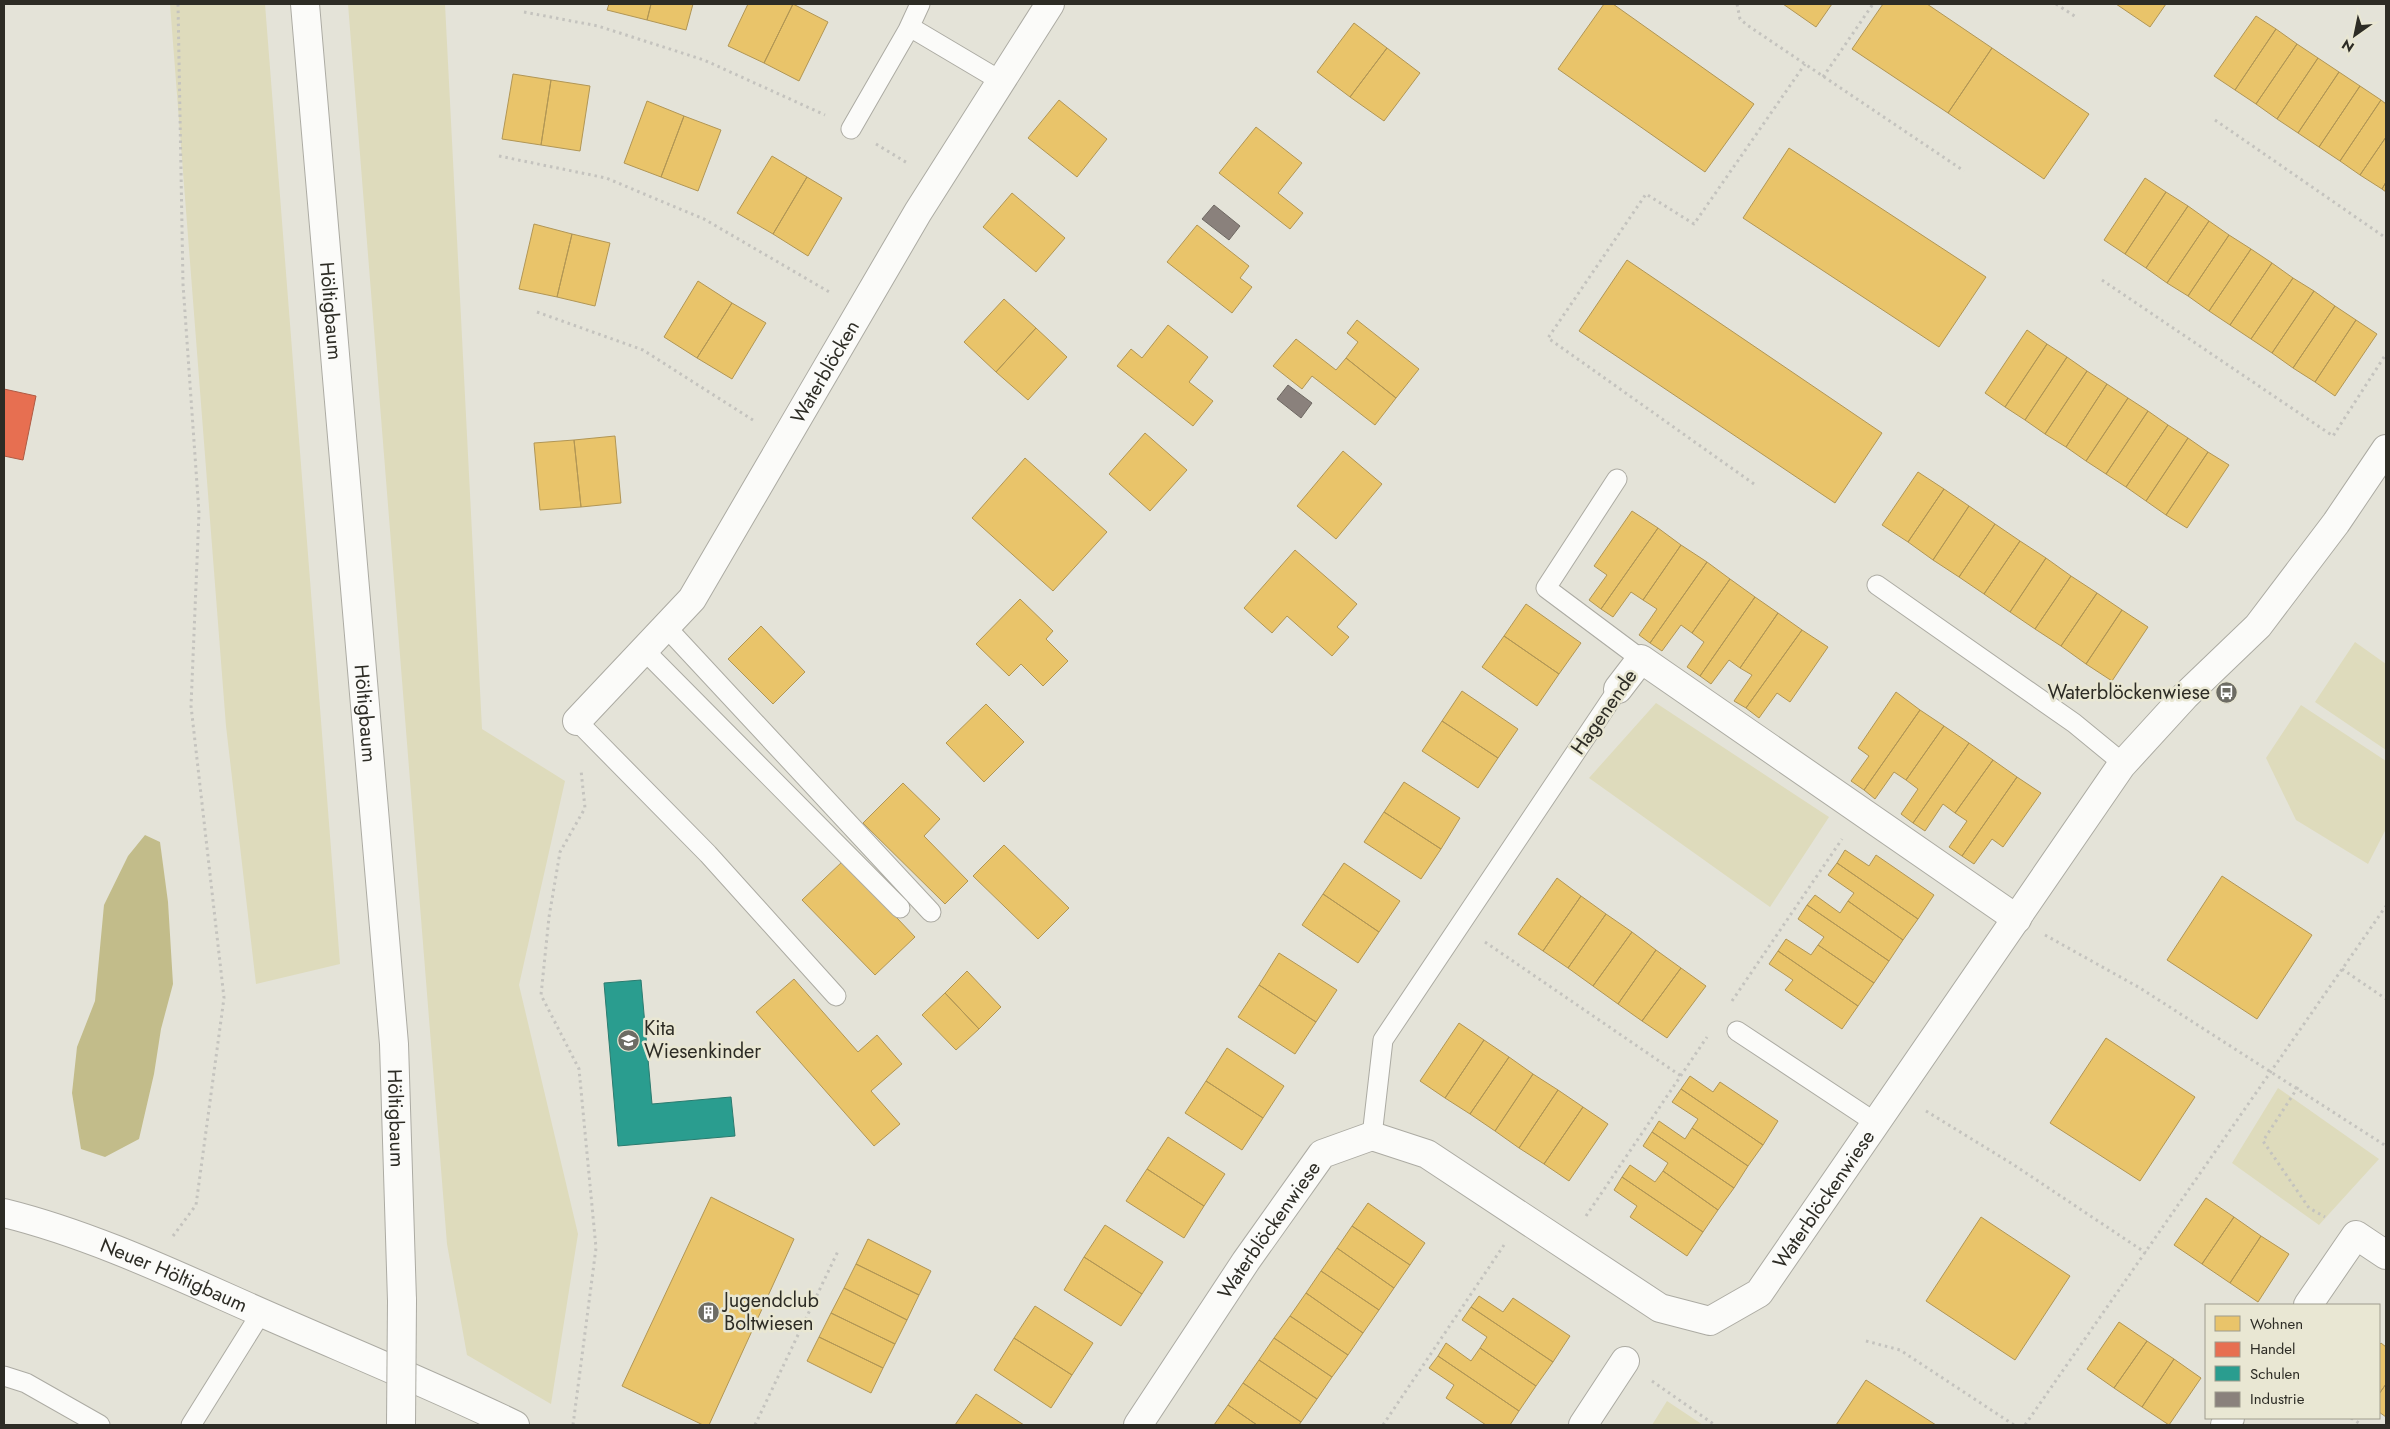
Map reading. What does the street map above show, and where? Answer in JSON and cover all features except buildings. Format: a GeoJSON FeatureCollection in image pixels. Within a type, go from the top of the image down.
{"type":"FeatureCollection","features":[{"type":"Feature","properties":{"kind":"street","name":"Höltigbaum"},"geometry":{"type":"LineString","coordinates":[[304,4],[394,1044],[402,1301],[401,1425]]}},
{"type":"Feature","properties":{"kind":"street","name":"Waterblöcken"},"geometry":{"type":"LineString","coordinates":[[577,721],[692,599],[937,181],[1050,4]]}},
{"type":"Feature","properties":{"kind":"street","name":"Waterblöckenwiese"},"geometry":{"type":"LineString","coordinates":[[1138,1425],[1246,1261],[1322,1154],[1372,1136],[1427,1154],[1660,1308],[1710,1322],[1759,1293],[2124,764],[2185,696],[2258,626],[2336,523],[2386,449]]}},
{"type":"Feature","properties":{"kind":"street","name":"Hagenende"},"geometry":{"type":"LineString","coordinates":[[1618,689],[1641,659],[2017,918]]}},
{"type":"Feature","properties":{"kind":"street","name":"Neuer Höltigbaum"},"geometry":{"type":"LineString","coordinates":[[4,1212],[69,1232],[152,1265],[458,1398],[515,1425]]}},
{"type":"Feature","properties":{"kind":"street"},"geometry":{"type":"LineString","coordinates":[[2309,1304],[2356,1235],[2386,1256]]}},
{"type":"Feature","properties":{"kind":"street"},"geometry":{"type":"LineString","coordinates":[[1583,1425],[1625,1361]]}},
{"type":"Feature","properties":{"kind":"lane"},"geometry":{"type":"LineString","coordinates":[[851,129],[908,30],[920,4]]}},
{"type":"Feature","properties":{"kind":"lane"},"geometry":{"type":"LineString","coordinates":[[908,30],[915,30],[1000,81]]}},
{"type":"Feature","properties":{"kind":"lane"},"geometry":{"type":"LineString","coordinates":[[1617,479],[1546,588],[1641,659]]}},
{"type":"Feature","properties":{"kind":"lane"},"geometry":{"type":"LineString","coordinates":[[1877,585],[2074,723],[2124,764]]}},
{"type":"Feature","properties":{"kind":"lane"},"geometry":{"type":"LineString","coordinates":[[666,627],[931,912]]}},
{"type":"Feature","properties":{"kind":"lane"},"geometry":{"type":"LineString","coordinates":[[644,650],[900,908]]}},
{"type":"Feature","properties":{"kind":"lane","name":"Hagenende"},"geometry":{"type":"LineString","coordinates":[[1372,1136],[1383,1040],[1618,689]]}},
{"type":"Feature","properties":{"kind":"lane"},"geometry":{"type":"LineString","coordinates":[[577,721],[708,854],[836,996]]}},
{"type":"Feature","properties":{"kind":"lane"},"geometry":{"type":"LineString","coordinates":[[1737,1031],[1876,1123]]}},
{"type":"Feature","properties":{"kind":"lane"},"geometry":{"type":"LineString","coordinates":[[191,1425],[261,1313]]}},
{"type":"Feature","properties":{"kind":"lane"},"geometry":{"type":"LineString","coordinates":[[4,1376],[26,1383],[100,1425]]}},
{"type":"Feature","properties":{"kind":"path"},"geometry":{"type":"LineString","coordinates":[[152,1265],[196,1205],[224,998],[191,706],[199,513],[183,284],[178,4]]}},
{"type":"Feature","properties":{"kind":"path"},"geometry":{"type":"LineString","coordinates":[[1737,4],[1740,19],[1964,171]]}},
{"type":"Feature","properties":{"kind":"path"},"geometry":{"type":"LineString","coordinates":[[1823,76],[1873,4]]}},
{"type":"Feature","properties":{"kind":"path"},"geometry":{"type":"LineString","coordinates":[[2056,4],[2076,17]]}},
{"type":"Feature","properties":{"kind":"path"},"geometry":{"type":"LineString","coordinates":[[524,12],[598,26],[704,60],[813,108],[937,181]]}},
{"type":"Feature","properties":{"kind":"path"},"geometry":{"type":"LineString","coordinates":[[1754,484],[1548,338],[1646,194],[1694,224],[1805,64]]}},
{"type":"Feature","properties":{"kind":"path"},"geometry":{"type":"LineString","coordinates":[[2215,120],[2386,238]]}},
{"type":"Feature","properties":{"kind":"path"},"geometry":{"type":"LineString","coordinates":[[499,156],[606,178],[704,219],[861,310]]}},
{"type":"Feature","properties":{"kind":"path"},"geometry":{"type":"LineString","coordinates":[[2102,280],[2333,436],[2386,354]]}},
{"type":"Feature","properties":{"kind":"path"},"geometry":{"type":"LineString","coordinates":[[537,312],[643,350],[785,440]]}},
{"type":"Feature","properties":{"kind":"path"},"geometry":{"type":"LineString","coordinates":[[573,1425],[596,1248],[579,1069],[541,995],[560,852],[585,808],[577,721]]}},
{"type":"Feature","properties":{"kind":"path"},"geometry":{"type":"LineString","coordinates":[[2025,1425],[2386,906]]}},
{"type":"Feature","properties":{"kind":"path"},"geometry":{"type":"LineString","coordinates":[[2017,918],[2140,988],[2298,1087],[2386,1146]]}},
{"type":"Feature","properties":{"kind":"path"},"geometry":{"type":"LineString","coordinates":[[1460,925],[1681,1076]]}},
{"type":"Feature","properties":{"kind":"path"},"geometry":{"type":"LineString","coordinates":[[2342,969],[2386,999]]}},
{"type":"Feature","properties":{"kind":"path"},"geometry":{"type":"LineString","coordinates":[[2298,1087],[2263,1141],[2309,1208],[2356,1235]]}},
{"type":"Feature","properties":{"kind":"path"},"geometry":{"type":"LineString","coordinates":[[1897,1093],[2014,1166],[2146,1253]]}},
{"type":"Feature","properties":{"kind":"path"},"geometry":{"type":"LineString","coordinates":[[1383,1425],[1523,1217]]}},
{"type":"Feature","properties":{"kind":"path"},"geometry":{"type":"LineString","coordinates":[[755,1425],[839,1249]]}},
{"type":"Feature","properties":{"kind":"path"},"geometry":{"type":"LineString","coordinates":[[1866,1341],[1900,1350],[2014,1425]]}},
{"type":"Feature","properties":{"kind":"path"},"geometry":{"type":"LineString","coordinates":[[1625,1361],[1715,1425]]}},
{"type":"Feature","properties":{"kind":"shaded area"},"geometry":{"type":"Polygon","coordinates":[[[170,4],[265,4],[340,964],[256,984],[226,726],[170,4]]]}},
{"type":"Feature","properties":{"kind":"shaded area"},"geometry":{"type":"Polygon","coordinates":[[[348,4],[445,4],[482,729],[565,781],[519,985],[578,1234],[551,1404],[467,1355],[447,1244],[348,4]]]}},
{"type":"Feature","properties":{"kind":"shaded area"},"geometry":{"type":"Polygon","coordinates":[[[2355,642],[2386,664],[2386,750],[2315,702],[2355,642]]]}},
{"type":"Feature","properties":{"kind":"shaded area"},"geometry":{"type":"Polygon","coordinates":[[[1656,703],[1829,817],[1770,907],[1589,778],[1656,703]]]}},
{"type":"Feature","properties":{"kind":"shaded area"},"geometry":{"type":"Polygon","coordinates":[[[2301,705],[2386,761],[2386,829],[2368,864],[2296,820],[2266,758],[2301,705]]]}},
{"type":"Feature","properties":{"kind":"shaded area"},"geometry":{"type":"Polygon","coordinates":[[[145,835],[160,842],[168,902],[173,984],[161,1029],[154,1074],[139,1139],[105,1157],[81,1149],[72,1093],[77,1047],[95,1001],[104,905],[128,856],[145,835]]]}},
{"type":"Feature","properties":{"kind":"shaded area"},"geometry":{"type":"Polygon","coordinates":[[[2278,1088],[2379,1159],[2319,1225],[2232,1163],[2278,1088]]]}},
{"type":"Feature","properties":{"kind":"shaded area"},"geometry":{"type":"Polygon","coordinates":[[[1667,1401],[1703,1425],[1652,1425],[1667,1401]]]}},
{"type":"Feature","properties":{"kind":"place","name":"Waterblöckenwiese"},"geometry":{"type":"Point","coordinates":[2226,692]}},
{"type":"Feature","properties":{"kind":"place","name":"Kita Wiesenkinder"},"geometry":{"type":"Point","coordinates":[628,1040]}},
{"type":"Feature","properties":{"kind":"place","name":"Jugendclub Boltwiesen"},"geometry":{"type":"Point","coordinates":[708,1312]}}]}
